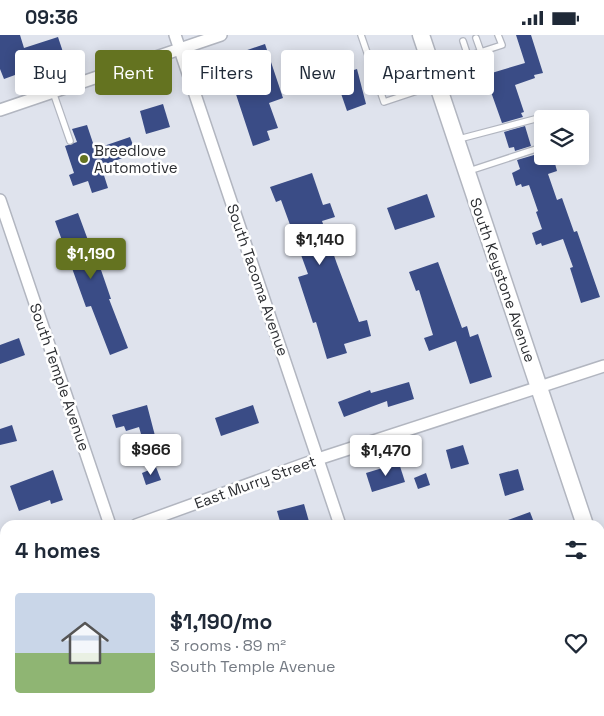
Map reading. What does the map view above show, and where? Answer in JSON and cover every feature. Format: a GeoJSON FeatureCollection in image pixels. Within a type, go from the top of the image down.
{"type":"FeatureCollection","features":[{"type":"Feature","properties":{"kind":"main road","name":"South Keystone Avenue"},"geometry":{"type":"LineString","coordinates":[[421,35],[426,50]]}},
{"type":"Feature","properties":{"kind":"main road","name":"South Keystone Avenue"},"geometry":{"type":"LineString","coordinates":[[441,95],[583,520]]}},
{"type":"Feature","properties":{"kind":"street","name":"South Tacoma Avenue"},"geometry":{"type":"LineString","coordinates":[[175,35],[338,520]]}},
{"type":"Feature","properties":{"kind":"street"},"geometry":{"type":"LineString","coordinates":[[85,81],[221,35]]}},
{"type":"Feature","properties":{"kind":"street"},"geometry":{"type":"LineString","coordinates":[[0,110],[44,95]]}},
{"type":"Feature","properties":{"kind":"street","name":"South Temple Avenue"},"geometry":{"type":"LineString","coordinates":[[0,200],[108,520]]}},
{"type":"Feature","properties":{"kind":"street","name":"East Murry Street"},"geometry":{"type":"LineString","coordinates":[[150,520],[318,459],[604,366]]}},
{"type":"Feature","properties":{"kind":"lane"},"geometry":{"type":"LineString","coordinates":[[361,35],[366,50]]}},
{"type":"Feature","properties":{"kind":"lane"},"geometry":{"type":"LineString","coordinates":[[487,50],[502,45],[498,35]]}},
{"type":"Feature","properties":{"kind":"lane"},"geometry":{"type":"LineString","coordinates":[[476,38],[480,50]]}},
{"type":"Feature","properties":{"kind":"lane"},"geometry":{"type":"LineString","coordinates":[[463,41],[466,50]]}},
{"type":"Feature","properties":{"kind":"lane"},"geometry":{"type":"LineString","coordinates":[[54,95],[70,141]]}},
{"type":"Feature","properties":{"kind":"lane"},"geometry":{"type":"LineString","coordinates":[[382,95],[384,102],[405,95]]}},
{"type":"Feature","properties":{"kind":"lane"},"geometry":{"type":"LineString","coordinates":[[456,140],[534,119]]}},
{"type":"Feature","properties":{"kind":"lane"},"geometry":{"type":"LineString","coordinates":[[467,172],[534,150]]}},
{"type":"Feature","properties":{"kind":"building"},"geometry":{"type":"Polygon","coordinates":[[[0,35],[20,35],[24,48],[58,37],[62,50],[15,50],[15,75],[4,79],[0,69],[0,35]]]}},
{"type":"Feature","properties":{"kind":"building"},"geometry":{"type":"Polygon","coordinates":[[[516,35],[531,35],[543,73],[534,75],[535,78],[515,85],[524,112],[521,113],[523,117],[502,123],[492,95],[494,95],[494,72],[525,63],[516,35]]]}},
{"type":"Feature","properties":{"kind":"building"},"geometry":{"type":"Polygon","coordinates":[[[265,44],[267,50],[247,50],[265,44]]]}},
{"type":"Feature","properties":{"kind":"building"},"geometry":{"type":"Polygon","coordinates":[[[271,62],[283,98],[269,103],[278,128],[267,131],[270,140],[253,146],[236,95],[271,95],[271,62]]]}},
{"type":"Feature","properties":{"kind":"building"},"geometry":{"type":"Polygon","coordinates":[[[357,69],[366,104],[347,111],[342,95],[354,95],[354,70],[357,69]]]}},
{"type":"Feature","properties":{"kind":"building"},"geometry":{"type":"Polygon","coordinates":[[[163,104],[170,127],[146,134],[140,111],[163,104]]]}},
{"type":"Feature","properties":{"kind":"building","name":"Breedlove Automotive"},"geometry":{"type":"Polygon","coordinates":[[[87,125],[95,149],[130,137],[136,153],[101,166],[108,188],[92,193],[88,181],[73,186],[69,175],[74,173],[65,146],[77,142],[72,129],[87,125]]]}},
{"type":"Feature","properties":{"kind":"building"},"geometry":{"type":"Polygon","coordinates":[[[525,126],[531,146],[515,151],[514,147],[509,148],[504,132],[525,126]]]}},
{"type":"Feature","properties":{"kind":"building"},"geometry":{"type":"Polygon","coordinates":[[[534,155],[534,165],[555,165],[557,171],[548,174],[557,200],[562,198],[574,232],[577,231],[600,297],[581,303],[570,268],[573,267],[563,239],[542,246],[541,243],[536,245],[532,233],[542,229],[536,212],[538,211],[529,185],[522,187],[521,184],[516,186],[512,173],[520,169],[517,160],[534,155]]]}},
{"type":"Feature","properties":{"kind":"building"},"geometry":{"type":"Polygon","coordinates":[[[312,173],[323,205],[330,203],[335,217],[322,221],[337,264],[359,322],[367,320],[371,336],[344,344],[347,353],[327,359],[316,322],[313,323],[298,277],[308,274],[281,200],[276,202],[270,187],[312,173]]]}},
{"type":"Feature","properties":{"kind":"building"},"geometry":{"type":"Polygon","coordinates":[[[427,194],[435,217],[395,230],[387,208],[427,194]]]}},
{"type":"Feature","properties":{"kind":"building"},"geometry":{"type":"Polygon","coordinates":[[[78,213],[92,251],[98,249],[104,266],[100,267],[111,299],[109,299],[128,348],[110,355],[91,306],[86,307],[55,221],[78,213]]]}},
{"type":"Feature","properties":{"kind":"building"},"geometry":{"type":"Polygon","coordinates":[[[438,262],[462,328],[467,326],[470,337],[478,334],[492,377],[470,384],[456,341],[429,351],[424,338],[433,335],[419,290],[416,291],[409,272],[438,262]]]}},
{"type":"Feature","properties":{"kind":"building"},"geometry":{"type":"Polygon","coordinates":[[[19,338],[25,355],[0,364],[0,345],[19,338]]]}},
{"type":"Feature","properties":{"kind":"building"},"geometry":{"type":"Polygon","coordinates":[[[409,382],[414,399],[388,407],[387,401],[344,417],[338,402],[370,390],[371,393],[409,382]]]}},
{"type":"Feature","properties":{"kind":"building"},"geometry":{"type":"Polygon","coordinates":[[[147,405],[160,455],[148,458],[139,427],[126,431],[124,426],[116,428],[112,415],[147,405]]]}},
{"type":"Feature","properties":{"kind":"building"},"geometry":{"type":"Polygon","coordinates":[[[253,405],[259,423],[221,436],[215,418],[253,405]]]}},
{"type":"Feature","properties":{"kind":"building"},"geometry":{"type":"Polygon","coordinates":[[[12,425],[17,441],[0,445],[0,429],[12,425]]]}},
{"type":"Feature","properties":{"kind":"building"},"geometry":{"type":"Polygon","coordinates":[[[463,445],[469,464],[451,469],[446,450],[463,445]]]}},
{"type":"Feature","properties":{"kind":"building"},"geometry":{"type":"Polygon","coordinates":[[[399,463],[405,482],[372,492],[366,473],[399,463]]]}},
{"type":"Feature","properties":{"kind":"building"},"geometry":{"type":"Polygon","coordinates":[[[156,467],[161,480],[146,485],[142,473],[156,467]]]}},
{"type":"Feature","properties":{"kind":"building"},"geometry":{"type":"Polygon","coordinates":[[[518,469],[524,490],[505,496],[499,474],[518,469]]]}},
{"type":"Feature","properties":{"kind":"building"},"geometry":{"type":"Polygon","coordinates":[[[53,470],[63,500],[51,504],[50,500],[19,511],[10,486],[53,470]]]}},
{"type":"Feature","properties":{"kind":"building"},"geometry":{"type":"Polygon","coordinates":[[[426,473],[430,485],[418,489],[414,478],[426,473]]]}},
{"type":"Feature","properties":{"kind":"building"},"geometry":{"type":"Polygon","coordinates":[[[304,504],[309,520],[280,520],[277,511],[304,504]]]}},
{"type":"Feature","properties":{"kind":"building"},"geometry":{"type":"Polygon","coordinates":[[[530,512],[533,520],[508,520],[530,512]]]}},
{"type":"Feature","properties":{"kind":"place","name":"Breedlove Automotive"},"geometry":{"type":"Point","coordinates":[84,159]}}]}
